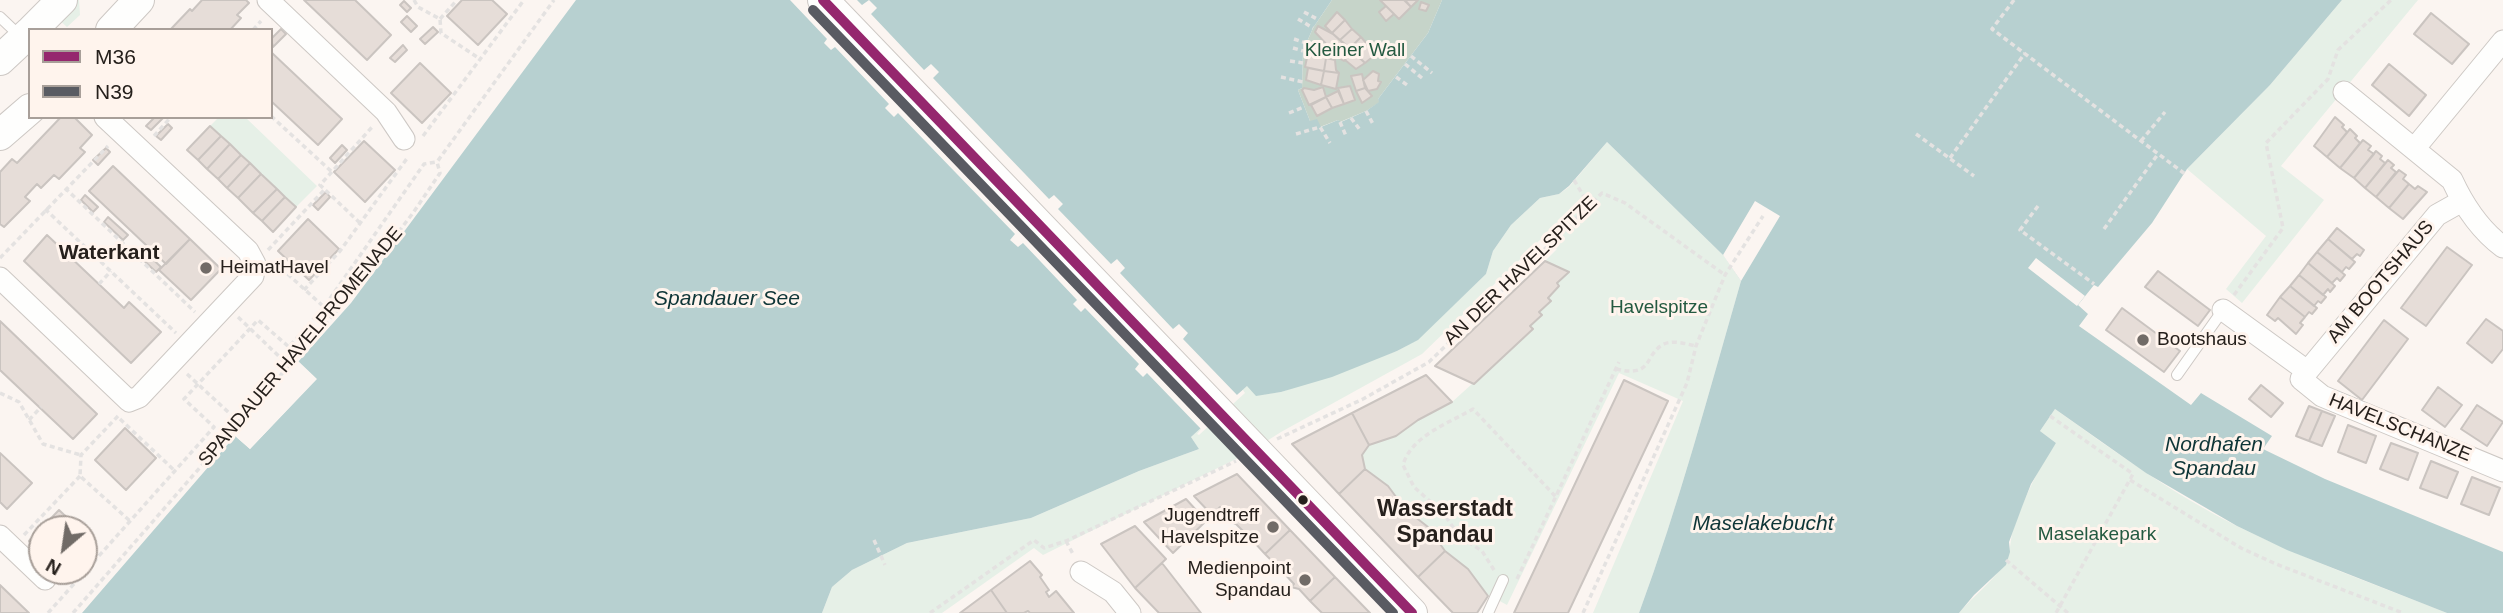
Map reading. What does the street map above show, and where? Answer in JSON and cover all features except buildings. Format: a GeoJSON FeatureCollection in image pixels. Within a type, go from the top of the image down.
{"type":"FeatureCollection","features":[{"type":"Feature","properties":{"kind":"street"},"geometry":{"type":"LineString","coordinates":[[34,28],[62,0]]}},
{"type":"Feature","properties":{"kind":"street"},"geometry":{"type":"LineString","coordinates":[[113,28],[139,0]]}},
{"type":"Feature","properties":{"kind":"street"},"geometry":{"type":"LineString","coordinates":[[268,0],[386,111],[404,139]]}},
{"type":"Feature","properties":{"kind":"street"},"geometry":{"type":"LineString","coordinates":[[823,0],[1412,613]]}},
{"type":"Feature","properties":{"kind":"street"},"geometry":{"type":"LineString","coordinates":[[0,60],[28,34]]}},
{"type":"Feature","properties":{"kind":"street"},"geometry":{"type":"LineString","coordinates":[[2414,149],[2503,41]]}},
{"type":"Feature","properties":{"kind":"street"},"geometry":{"type":"LineString","coordinates":[[2344,92],[2452,180],[2462,201],[2490,237],[2503,247]]}},
{"type":"Feature","properties":{"kind":"street"},"geometry":{"type":"LineString","coordinates":[[0,135],[28,111]]}},
{"type":"Feature","properties":{"kind":"street"},"geometry":{"type":"LineString","coordinates":[[0,278],[123,408],[139,397],[253,276],[255,264],[248,251],[113,125]]}},
{"type":"Feature","properties":{"kind":"street","name":"AM BOOTSHAUS"},"geometry":{"type":"LineString","coordinates":[[2304,375],[2437,215],[2462,201]]}},
{"type":"Feature","properties":{"kind":"street"},"geometry":{"type":"LineString","coordinates":[[2223,310],[2304,375]]}},
{"type":"Feature","properties":{"kind":"street","name":"HAVELSCHANZE"},"geometry":{"type":"LineString","coordinates":[[2304,375],[2322,396],[2503,471]]}},
{"type":"Feature","properties":{"kind":"street"},"geometry":{"type":"LineString","coordinates":[[6,542],[28,563]]}},
{"type":"Feature","properties":{"kind":"street"},"geometry":{"type":"LineString","coordinates":[[1081,572],[1114,592],[1130,613]]}},
{"type":"Feature","properties":{"kind":"lane"},"geometry":{"type":"LineString","coordinates":[[0,17],[28,34]]}},
{"type":"Feature","properties":{"kind":"lane"},"geometry":{"type":"LineString","coordinates":[[2177,375],[2223,310]]}},
{"type":"Feature","properties":{"kind":"lane"},"geometry":{"type":"LineString","coordinates":[[1488,613],[1503,580]]}},
{"type":"Feature","properties":{"kind":"path"},"geometry":{"type":"LineString","coordinates":[[414,0],[418,7],[440,19]]}},
{"type":"Feature","properties":{"kind":"path"},"geometry":{"type":"LineString","coordinates":[[457,0],[440,19],[441,33],[480,58]]}},
{"type":"Feature","properties":{"kind":"path","name":"SPANDAUER HAVELPROMENADE"},"geometry":{"type":"LineString","coordinates":[[73,613],[347,299],[413,214],[440,173],[437,162],[458,130],[554,0]]}},
{"type":"Feature","properties":{"kind":"path"},"geometry":{"type":"LineString","coordinates":[[2014,0],[1992,29],[2185,174]]}},
{"type":"Feature","properties":{"kind":"path"},"geometry":{"type":"LineString","coordinates":[[2223,310],[2283,228],[2266,143],[2328,79],[2338,50],[2391,0]]}},
{"type":"Feature","properties":{"kind":"path"},"geometry":{"type":"LineString","coordinates":[[1304,12],[1319,20]]}},
{"type":"Feature","properties":{"kind":"path"},"geometry":{"type":"LineString","coordinates":[[1298,19],[1313,28]]}},
{"type":"Feature","properties":{"kind":"path"},"geometry":{"type":"LineString","coordinates":[[1294,39],[1306,43]]}},
{"type":"Feature","properties":{"kind":"path"},"geometry":{"type":"LineString","coordinates":[[1293,48],[1303,51]]}},
{"type":"Feature","properties":{"kind":"path"},"geometry":{"type":"LineString","coordinates":[[1950,158],[2025,53]]}},
{"type":"Feature","properties":{"kind":"path"},"geometry":{"type":"LineString","coordinates":[[1411,56],[1432,73]]}},
{"type":"Feature","properties":{"kind":"path"},"geometry":{"type":"LineString","coordinates":[[1290,61],[1303,64]]}},
{"type":"Feature","properties":{"kind":"path"},"geometry":{"type":"LineString","coordinates":[[1405,64],[1422,78]]}},
{"type":"Feature","properties":{"kind":"path"},"geometry":{"type":"LineString","coordinates":[[1281,77],[1303,82]]}},
{"type":"Feature","properties":{"kind":"path"},"geometry":{"type":"LineString","coordinates":[[1396,77],[1407,85]]}},
{"type":"Feature","properties":{"kind":"path"},"geometry":{"type":"LineString","coordinates":[[1289,113],[1304,107]]}},
{"type":"Feature","properties":{"kind":"path"},"geometry":{"type":"LineString","coordinates":[[360,223],[320,185],[386,111]]}},
{"type":"Feature","properties":{"kind":"path"},"geometry":{"type":"LineString","coordinates":[[1366,111],[1373,124]]}},
{"type":"Feature","properties":{"kind":"path"},"geometry":{"type":"LineString","coordinates":[[2141,141],[2165,112]]}},
{"type":"Feature","properties":{"kind":"path"},"geometry":{"type":"LineString","coordinates":[[273,118],[331,172]]}},
{"type":"Feature","properties":{"kind":"path"},"geometry":{"type":"LineString","coordinates":[[1351,118],[1360,130]]}},
{"type":"Feature","properties":{"kind":"path"},"geometry":{"type":"LineString","coordinates":[[140,151],[169,119]]}},
{"type":"Feature","properties":{"kind":"path"},"geometry":{"type":"LineString","coordinates":[[1340,122],[1346,136]]}},
{"type":"Feature","properties":{"kind":"path"},"geometry":{"type":"LineString","coordinates":[[0,258],[65,188],[113,125]]}},
{"type":"Feature","properties":{"kind":"path"},"geometry":{"type":"LineString","coordinates":[[1296,134],[1320,127],[1331,143]]}},
{"type":"Feature","properties":{"kind":"path"},"geometry":{"type":"LineString","coordinates":[[1916,134],[1974,176]]}},
{"type":"Feature","properties":{"kind":"path"},"geometry":{"type":"LineString","coordinates":[[2104,229],[2159,154]]}},
{"type":"Feature","properties":{"kind":"path"},"geometry":{"type":"LineString","coordinates":[[48,613],[214,427],[184,399],[258,320],[289,347],[324,307],[424,164],[437,162]]}},
{"type":"Feature","properties":{"kind":"path"},"geometry":{"type":"LineString","coordinates":[[1574,180],[1590,205]]}},
{"type":"Feature","properties":{"kind":"path"},"geometry":{"type":"LineString","coordinates":[[65,188],[208,324]]}},
{"type":"Feature","properties":{"kind":"path"},"geometry":{"type":"LineString","coordinates":[[255,264],[325,189]]}},
{"type":"Feature","properties":{"kind":"path","name":"AN DER HAVELSPITZE"},"geometry":{"type":"LineString","coordinates":[[1284,436],[1363,399],[1429,362],[1602,193],[1625,203],[1725,275]]}},
{"type":"Feature","properties":{"kind":"path"},"geometry":{"type":"LineString","coordinates":[[2038,206],[2020,230],[2094,284]]}},
{"type":"Feature","properties":{"kind":"path"},"geometry":{"type":"LineString","coordinates":[[45,209],[188,345]]}},
{"type":"Feature","properties":{"kind":"path"},"geometry":{"type":"LineString","coordinates":[[1583,613],[1688,383],[1696,346],[1725,275],[1763,216]]}},
{"type":"Feature","properties":{"kind":"path"},"geometry":{"type":"LineString","coordinates":[[67,253],[78,241]]}},
{"type":"Feature","properties":{"kind":"path"},"geometry":{"type":"LineString","coordinates":[[255,264],[281,268],[324,307]]}},
{"type":"Feature","properties":{"kind":"path"},"geometry":{"type":"LineString","coordinates":[[99,284],[110,271]]}},
{"type":"Feature","properties":{"kind":"path"},"geometry":{"type":"LineString","coordinates":[[226,306],[288,365]]}},
{"type":"Feature","properties":{"kind":"path"},"geometry":{"type":"LineString","coordinates":[[1616,369],[1644,368],[1661,346],[1667,343],[1696,346]]}},
{"type":"Feature","properties":{"kind":"path"},"geometry":{"type":"LineString","coordinates":[[173,361],[239,422]]}},
{"type":"Feature","properties":{"kind":"path"},"geometry":{"type":"LineString","coordinates":[[1556,497],[1473,409],[1414,444],[1406,454],[1403,465],[1414,487],[1444,514],[1460,536],[1482,551],[1503,580],[1513,588],[1556,497],[1619,362]]}},
{"type":"Feature","properties":{"kind":"path"},"geometry":{"type":"LineString","coordinates":[[0,393],[19,402],[43,444],[81,455]]}},
{"type":"Feature","properties":{"kind":"path"},"geometry":{"type":"LineString","coordinates":[[29,419],[41,407]]}},
{"type":"Feature","properties":{"kind":"path"},"geometry":{"type":"LineString","coordinates":[[6,542],[80,476],[81,455],[123,408],[175,471]]}},
{"type":"Feature","properties":{"kind":"path"},"geometry":{"type":"LineString","coordinates":[[2050,416],[2133,474],[2056,613]]}},
{"type":"Feature","properties":{"kind":"path"},"geometry":{"type":"LineString","coordinates":[[930,613],[1034,540],[1044,548],[1066,541],[1227,464]]}},
{"type":"Feature","properties":{"kind":"path"},"geometry":{"type":"LineString","coordinates":[[80,476],[130,521]]}},
{"type":"Feature","properties":{"kind":"path"},"geometry":{"type":"LineString","coordinates":[[2130,480],[2241,548],[2403,613]]}},
{"type":"Feature","properties":{"kind":"path"},"geometry":{"type":"LineString","coordinates":[[874,540],[885,565]]}},
{"type":"Feature","properties":{"kind":"path"},"geometry":{"type":"LineString","coordinates":[[2006,560],[2068,613]]}},
{"type":"Feature","properties":{"kind":"green space"},"geometry":{"type":"Polygon","coordinates":[[[74,0],[79,0],[80,15],[67,27],[57,18],[74,0]]]}},
{"type":"Feature","properties":{"kind":"green space","name":"Kleiner Wall"},"geometry":{"type":"Polygon","coordinates":[[[1332,0],[1442,0],[1428,33],[1378,99],[1380,102],[1340,122],[1338,120],[1320,127],[1310,121],[1298,90],[1302,88],[1303,51],[1313,28],[1332,0]]]}},
{"type":"Feature","properties":{"kind":"green space"},"geometry":{"type":"Polygon","coordinates":[[[2342,0],[2418,0],[2281,166],[2324,200],[2242,303],[2226,289],[2266,236],[2187,169],[2270,85],[2342,0]]]}},
{"type":"Feature","properties":{"kind":"green space"},"geometry":{"type":"Polygon","coordinates":[[[217,119],[247,119],[317,186],[296,207],[210,126],[217,119]]]}},
{"type":"Feature","properties":{"kind":"green space","name":"Havelspitze"},"geometry":{"type":"Polygon","coordinates":[[[1607,142],[1724,256],[1741,281],[1680,490],[1639,613],[1593,613],[1683,401],[1619,373],[1507,605],[1485,593],[1468,569],[1445,551],[1428,527],[1405,509],[1388,486],[1365,469],[1362,455],[1369,445],[1396,436],[1418,420],[1452,402],[1533,329],[1530,326],[1550,301],[1548,298],[1559,286],[1557,283],[1568,272],[1545,261],[1557,249],[1540,240],[1422,354],[1248,453],[1043,555],[1034,548],[942,613],[822,613],[832,587],[852,570],[907,543],[1031,518],[1139,471],[1199,449],[1191,437],[1248,385],[1258,395],[1281,392],[1397,351],[1417,340],[1486,274],[1493,251],[1511,225],[1540,198],[1559,194],[1569,187],[1607,142]]]}},
{"type":"Feature","properties":{"kind":"green space","name":"Maselakepark"},"geometry":{"type":"Polygon","coordinates":[[[2055,409],[2145,472],[2239,527],[2342,572],[2447,613],[1959,613],[2006,561],[2013,530],[2026,496],[2056,443],[2040,431],[2055,409]]]}},
{"type":"Feature","properties":{"kind":"water","name":"Spandauer See"},"geometry":{"type":"Polygon","coordinates":[[[576,0],[1332,0],[1313,28],[1303,51],[1302,88],[1298,90],[1310,121],[1317,119],[1321,127],[1338,120],[1341,122],[1379,102],[1378,99],[1428,33],[1442,0],[2342,0],[2270,85],[2187,169],[2152,223],[2098,287],[2094,285],[2078,305],[2088,314],[2079,326],[2191,405],[2201,393],[2272,436],[2263,449],[2325,479],[2503,552],[2503,613],[2447,613],[2287,550],[2237,526],[2146,473],[2055,409],[2040,431],[2056,443],[2031,484],[2009,542],[2010,552],[2006,565],[1959,613],[1639,613],[1680,490],[1741,281],[1724,256],[1607,142],[1569,186],[1559,194],[1540,198],[1511,225],[1493,251],[1486,274],[1418,340],[1332,377],[1281,392],[1256,396],[1247,386],[1191,437],[1199,449],[1139,471],[1031,518],[907,543],[852,570],[832,587],[822,613],[82,613],[235,436],[250,449],[316,379],[298,362],[351,303],[576,0]]]}},
{"type":"Feature","properties":{"kind":"pier"},"geometry":{"type":"Polygon","coordinates":[[[790,0],[857,0],[862,5],[869,0],[877,8],[871,14],[924,70],[931,64],[939,72],[933,78],[1049,199],[1054,195],[1063,204],[1058,209],[1111,264],[1117,259],[1125,268],[1120,273],[1173,329],[1179,324],[1188,333],[1183,339],[1237,395],[1243,390],[1245,393],[1197,434],[1201,429],[1147,373],[1143,377],[1135,369],[1139,364],[1085,308],[1081,312],[1073,304],[1077,300],[1023,243],[1018,247],[1010,240],[1015,234],[898,113],[894,117],[885,108],[889,104],[835,47],[831,50],[824,43],[827,39],[790,0]]]}},
{"type":"Feature","properties":{"kind":"pier"},"geometry":{"type":"Polygon","coordinates":[[[1755,201],[1780,216],[1741,281],[1723,255],[1755,201]]]}},
{"type":"Feature","properties":{"kind":"pier"},"geometry":{"type":"Polygon","coordinates":[[[2036,258],[2085,296],[2077,306],[2028,268],[2036,258]]]}},
{"type":"Feature","properties":{"kind":"pier"},"geometry":{"type":"Polygon","coordinates":[[[296,359],[317,379],[250,449],[232,433],[237,433],[250,444],[312,379],[296,364],[296,359]]]}},
{"type":"Feature","properties":{"kind":"transit line","name":"M36"},"geometry":{"type":"LineString","coordinates":[[823,0],[1412,613]]}},
{"type":"Feature","properties":{"kind":"transit line","name":"N39"},"geometry":{"type":"LineString","coordinates":[[813,10],[1393,613]]}},
{"type":"Feature","properties":{"kind":"place","name":"HeimatHavel"},"geometry":{"type":"Point","coordinates":[206,268]}},
{"type":"Feature","properties":{"kind":"place","name":"Bootshaus"},"geometry":{"type":"Point","coordinates":[2143,340]}},
{"type":"Feature","properties":{"kind":"place","name":"Jugendtreff Havelspitze"},"geometry":{"type":"Point","coordinates":[1273,527]}},
{"type":"Feature","properties":{"kind":"place","name":"Medienpoint Spandau"},"geometry":{"type":"Point","coordinates":[1305,580]}},
{"type":"Feature","properties":{"kind":"district","name":"Waterkant"},"geometry":{"type":"Point","coordinates":[109,253]}},
{"type":"Feature","properties":{"kind":"district","name":"Wasserstadt Spandau"},"geometry":{"type":"Point","coordinates":[1445,523]}},
{"type":"Feature","properties":{"kind":"water label","name":"Nordhafen Spandau"},"geometry":{"type":"Point","coordinates":[2214,457]}},
{"type":"Feature","properties":{"kind":"water label","name":"Maselakebucht"},"geometry":{"type":"Point","coordinates":[1763,524]}}]}
